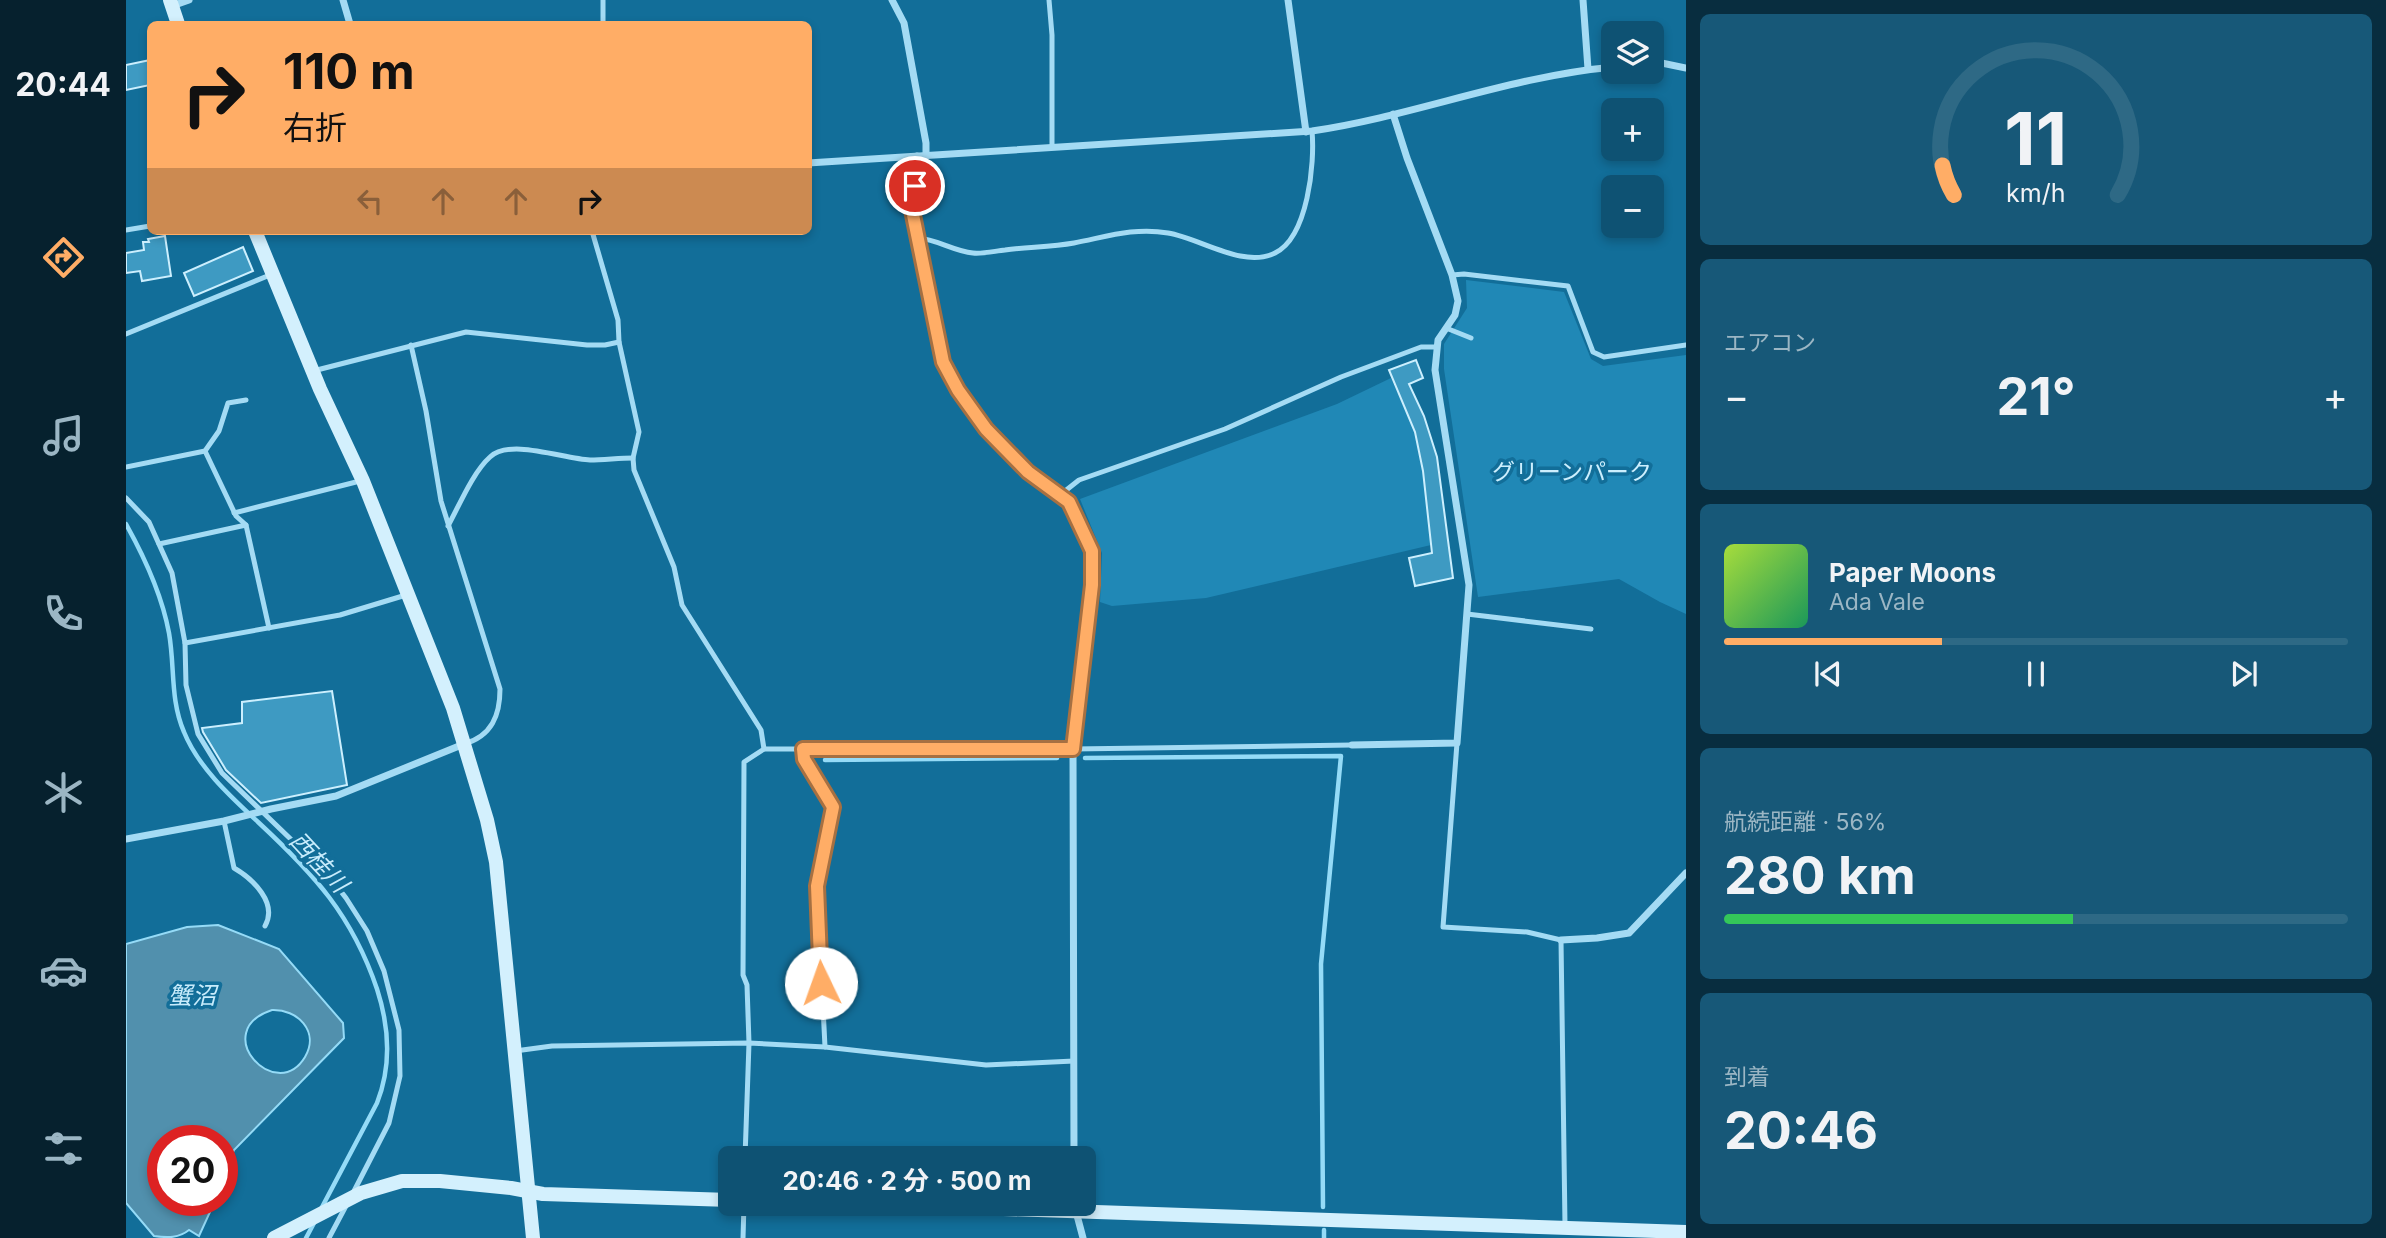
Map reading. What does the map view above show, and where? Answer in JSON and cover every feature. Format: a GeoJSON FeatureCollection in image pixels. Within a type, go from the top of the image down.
{"type":"FeatureCollection","features":[{"type":"Feature","properties":{"kind":"street"},"geometry":{"type":"LineString","coordinates":[[177,21],[171,3],[189,0]]}},
{"type":"Feature","properties":{"kind":"street"},"geometry":{"type":"LineString","coordinates":[[343,0],[349,21]]}},
{"type":"Feature","properties":{"kind":"street"},"geometry":{"type":"LineString","coordinates":[[892,0],[904,23],[926,143],[921,156],[919,177],[911,197],[943,362],[949,376],[986,429],[1028,472],[1060,495],[1075,511],[1087,538],[1093,561],[1073,749],[1074,1146]]}},
{"type":"Feature","properties":{"kind":"street"},"geometry":{"type":"LineString","coordinates":[[1288,0],[1309,131]]}},
{"type":"Feature","properties":{"kind":"street"},"geometry":{"type":"LineString","coordinates":[[1583,0],[1588,69]]}},
{"type":"Feature","properties":{"kind":"street"},"geometry":{"type":"LineString","coordinates":[[1664,63],[1686,68]]}},
{"type":"Feature","properties":{"kind":"street"},"geometry":{"type":"LineString","coordinates":[[812,163],[1309,131],[1393,114],[1504,86],[1601,68]]}},
{"type":"Feature","properties":{"kind":"street"},"geometry":{"type":"LineString","coordinates":[[1352,745],[1457,743],[1469,585],[1435,370],[1436,347],[1454,315],[1458,301],[1452,275],[1406,158],[1393,114]]}},
{"type":"Feature","properties":{"kind":"street"},"geometry":{"type":"LineString","coordinates":[[257,235],[409,594],[453,708],[487,820],[496,862],[533,1238]]}},
{"type":"Feature","properties":{"kind":"street"},"geometry":{"type":"LineString","coordinates":[[126,839],[228,820],[350,791],[464,744]]}},
{"type":"Feature","properties":{"kind":"street"},"geometry":{"type":"LineString","coordinates":[[1561,940],[1629,933],[1686,873]]}},
{"type":"Feature","properties":{"kind":"street"},"geometry":{"type":"LineString","coordinates":[[274,1238],[384,1185],[412,1180],[511,1188],[543,1194],[718,1200]]}},
{"type":"Feature","properties":{"kind":"street"},"geometry":{"type":"LineString","coordinates":[[1096,1209],[1565,1233],[1686,1232]]}},
{"type":"Feature","properties":{"kind":"street"},"geometry":{"type":"LineString","coordinates":[[1077,1216],[1083,1238]]}},
{"type":"Feature","properties":{"kind":"lane"},"geometry":{"type":"LineString","coordinates":[[603,0],[603,21]]}},
{"type":"Feature","properties":{"kind":"lane"},"geometry":{"type":"LineString","coordinates":[[1049,0],[1052,35],[1052,148]]}},
{"type":"Feature","properties":{"kind":"lane"},"geometry":{"type":"LineString","coordinates":[[917,238],[932,239],[974,253],[1073,243],[1118,232],[1150,230],[1183,236],[1231,255],[1273,255],[1289,240],[1309,195],[1309,131]]}},
{"type":"Feature","properties":{"kind":"lane"},"geometry":{"type":"LineString","coordinates":[[126,230],[147,226]]}},
{"type":"Feature","properties":{"kind":"lane"},"geometry":{"type":"LineString","coordinates":[[593,235],[618,320],[618,342],[639,432],[634,470],[674,567],[682,605],[761,730],[764,749]]}},
{"type":"Feature","properties":{"kind":"lane"},"geometry":{"type":"LineString","coordinates":[[126,334],[273,274]]}},
{"type":"Feature","properties":{"kind":"lane"},"geometry":{"type":"LineString","coordinates":[[1452,275],[1464,274],[1568,286],[1593,352],[1604,357],[1686,345]]}},
{"type":"Feature","properties":{"kind":"lane"},"geometry":{"type":"LineString","coordinates":[[1446,328],[1471,338]]}},
{"type":"Feature","properties":{"kind":"lane"},"geometry":{"type":"LineString","coordinates":[[313,371],[467,332],[587,345],[618,342]]}},
{"type":"Feature","properties":{"kind":"lane"},"geometry":{"type":"LineString","coordinates":[[411,345],[424,399],[441,501],[500,689],[500,705],[493,725],[474,741],[464,744]]}},
{"type":"Feature","properties":{"kind":"lane"},"geometry":{"type":"LineString","coordinates":[[1060,495],[1079,480],[1225,429],[1340,377],[1421,347],[1436,347]]}},
{"type":"Feature","properties":{"kind":"lane"},"geometry":{"type":"LineString","coordinates":[[126,467],[205,451],[219,431],[228,403],[246,400]]}},
{"type":"Feature","properties":{"kind":"lane"},"geometry":{"type":"LineString","coordinates":[[448,526],[480,469],[491,455],[503,449],[590,460],[634,458]]}},
{"type":"Feature","properties":{"kind":"lane"},"geometry":{"type":"LineString","coordinates":[[205,451],[234,513],[246,525],[268,628]]}},
{"type":"Feature","properties":{"kind":"lane"},"geometry":{"type":"LineString","coordinates":[[234,513],[363,481]]}},
{"type":"Feature","properties":{"kind":"lane"},"geometry":{"type":"LineString","coordinates":[[126,498],[149,522],[172,573],[185,643],[186,685],[198,734],[222,774],[328,874],[346,898],[374,944],[394,1007],[401,1051],[397,1093],[389,1123],[329,1238]]}},
{"type":"Feature","properties":{"kind":"lane"},"geometry":{"type":"LineString","coordinates":[[159,544],[246,525]]}},
{"type":"Feature","properties":{"kind":"lane"},"geometry":{"type":"LineString","coordinates":[[185,643],[340,615],[409,594]]}},
{"type":"Feature","properties":{"kind":"lane"},"geometry":{"type":"LineString","coordinates":[[1467,614],[1591,629]]}},
{"type":"Feature","properties":{"kind":"lane"},"geometry":{"type":"LineString","coordinates":[[1457,743],[1443,927],[1527,932],[1561,940],[1565,1233]]}},
{"type":"Feature","properties":{"kind":"lane"},"geometry":{"type":"LineString","coordinates":[[745,1146],[749,1043],[747,985],[743,975],[744,762],[764,749],[1073,749],[1352,745]]}},
{"type":"Feature","properties":{"kind":"lane"},"geometry":{"type":"LineString","coordinates":[[803,749],[804,759],[833,807],[817,886],[825,1047]]}},
{"type":"Feature","properties":{"kind":"lane"},"geometry":{"type":"LineString","coordinates":[[228,820],[234,868],[252,881],[268,904],[270,914],[265,926]]}},
{"type":"Feature","properties":{"kind":"lane"},"geometry":{"type":"LineString","coordinates":[[515,1051],[552,1046],[749,1043],[825,1047],[986,1065],[1074,1061]]}},
{"type":"Feature","properties":{"kind":"lane"},"geometry":{"type":"LineString","coordinates":[[743,1238],[744,1216]]}},
{"type":"Feature","properties":{"kind":"green space","name":"グリーンパーク"},"geometry":{"type":"Polygon","coordinates":[[[1466,280],[1564,292],[1591,359],[1603,366],[1686,355],[1686,614],[1619,579],[1478,597],[1444,369],[1444,344],[1467,308],[1466,280]]]}},
{"type":"Feature","properties":{"kind":"green space"},"geometry":{"type":"Polygon","coordinates":[[[1391,378],[1415,432],[1423,471],[1431,545],[1206,598],[1112,606],[1100,602],[1102,553],[1080,499],[1337,404],[1391,378]]]}},
{"type":"Feature","properties":{"kind":"water","name":"蟹沼"},"geometry":{"type":"Polygon","coordinates":[[[218,925],[279,949],[343,1023],[344,1038],[238,1146],[238,1125],[147,1125],[147,1216],[208,1216],[199,1236],[189,1230],[177,1236],[154,1236],[126,1203],[126,944],[187,927],[218,925]],[[272,1010],[254,1020],[246,1033],[247,1047],[254,1059],[265,1069],[279,1073],[293,1070],[305,1057],[310,1039],[308,1030],[304,1023],[290,1013],[272,1010]]]}},
{"type":"Feature","properties":{"kind":"building"},"geometry":{"type":"Polygon","coordinates":[[[147,61],[147,86],[126,90],[126,65],[147,61]]]}},
{"type":"Feature","properties":{"kind":"building"},"geometry":{"type":"Polygon","coordinates":[[[165,236],[171,276],[142,281],[140,271],[126,273],[126,253],[144,250],[143,242],[165,236]]]}},
{"type":"Feature","properties":{"kind":"building"},"geometry":{"type":"Polygon","coordinates":[[[243,247],[253,271],[194,296],[184,273],[243,247]]]}},
{"type":"Feature","properties":{"kind":"building"},"geometry":{"type":"Polygon","coordinates":[[[1416,360],[1423,378],[1409,384],[1424,416],[1437,457],[1453,578],[1415,586],[1409,558],[1432,553],[1423,471],[1415,432],[1389,370],[1416,360]]]}},
{"type":"Feature","properties":{"kind":"building"},"geometry":{"type":"Polygon","coordinates":[[[332,691],[347,785],[261,803],[226,770],[203,732],[202,728],[242,723],[242,702],[332,691]]]}},
{"type":"Feature","properties":{"kind":"waterway","name":"西桂川"},"geometry":{"type":"LineString","coordinates":[[126,524],[146,563],[162,605],[171,646],[177,708],[190,745],[216,781],[297,860],[329,897],[356,939],[381,1003],[387,1046],[382,1089],[321,1209]]}},
{"type":"Feature","properties":{"kind":"waterway"},"geometry":{"type":"LineString","coordinates":[[1085,758],[1341,756],[1321,964],[1323,1207]]}},
{"type":"Feature","properties":{"kind":"waterway"},"geometry":{"type":"LineString","coordinates":[[825,760],[1057,758]]}},
{"type":"Feature","properties":{"kind":"waterway","name":"西桂川"},"geometry":{"type":"LineString","coordinates":[[306,1238],[314,1223]]}},
{"type":"Feature","properties":{"kind":"waterway"},"geometry":{"type":"LineString","coordinates":[[1324,1230],[1324,1238]]}},
{"type":"Feature","properties":{"kind":"route"},"geometry":{"type":"LineString","coordinates":[[821,983],[817,886],[833,807],[804,759],[803,749],[1073,749],[1092,585],[1092,551],[1069,502],[1011,456],[986,429],[949,376],[943,362],[912,210],[911,197],[915,186]]}}]}
